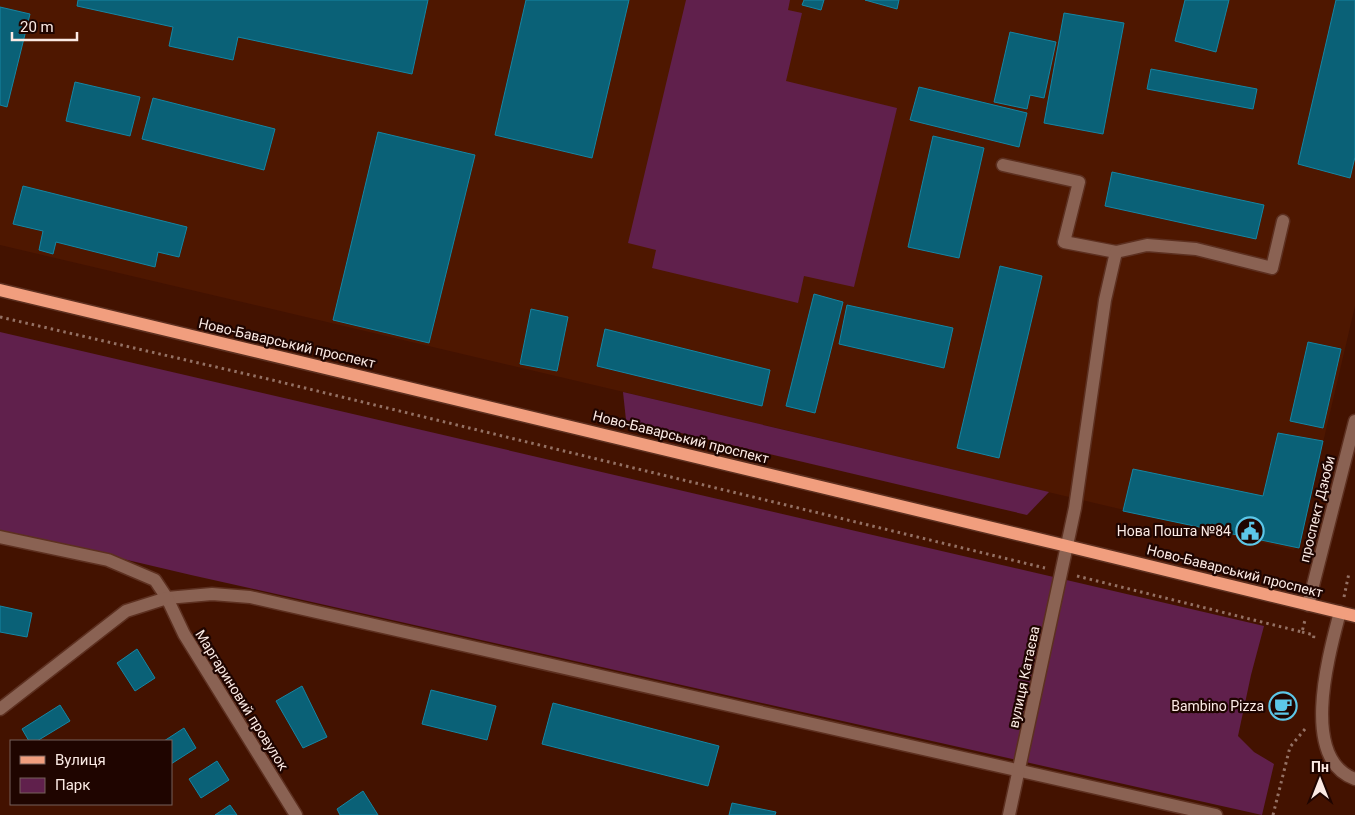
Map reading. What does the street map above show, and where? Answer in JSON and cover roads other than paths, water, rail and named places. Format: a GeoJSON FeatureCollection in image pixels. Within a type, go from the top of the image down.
{"type":"FeatureCollection","features":[{"type":"Feature","properties":{"kind":"main road","name":"Ново-Баварський проспект"},"geometry":{"type":"LineString","coordinates":[[0,290],[1355,616]]}},
{"type":"Feature","properties":{"kind":"street"},"geometry":{"type":"LineString","coordinates":[[1003,166],[1079,182],[1064,242],[1116,252],[1147,245],[1196,249],[1272,268],[1283,222]]}},
{"type":"Feature","properties":{"kind":"street","name":"вулиця Катаєва"},"geometry":{"type":"LineString","coordinates":[[1009,815],[1068,546],[1104,300],[1116,252]]}},
{"type":"Feature","properties":{"kind":"street","name":"проспект Дзюби"},"geometry":{"type":"LineString","coordinates":[[1308,605],[1355,421]]}},
{"type":"Feature","properties":{"kind":"street"},"geometry":{"type":"LineString","coordinates":[[0,537],[108,560],[154,580],[167,598]]}},
{"type":"Feature","properties":{"kind":"street"},"geometry":{"type":"LineString","coordinates":[[0,709],[126,611],[167,598],[212,594],[250,597],[1216,815]]}},
{"type":"Feature","properties":{"kind":"street","name":"Маргариновий провулок"},"geometry":{"type":"LineString","coordinates":[[167,598],[184,634],[296,815]]}},
{"type":"Feature","properties":{"kind":"street"},"geometry":{"type":"LineString","coordinates":[[1340,612],[1326,677],[1321,722],[1324,743],[1334,762],[1347,776],[1355,779]]}},
{"type":"Feature","properties":{"kind":"place","name":"Нова Пошта №84"},"geometry":{"type":"Point","coordinates":[1250,531]}},
{"type":"Feature","properties":{"kind":"place","name":"Bambino Pizza"},"geometry":{"type":"Point","coordinates":[1283,706]}}]}
